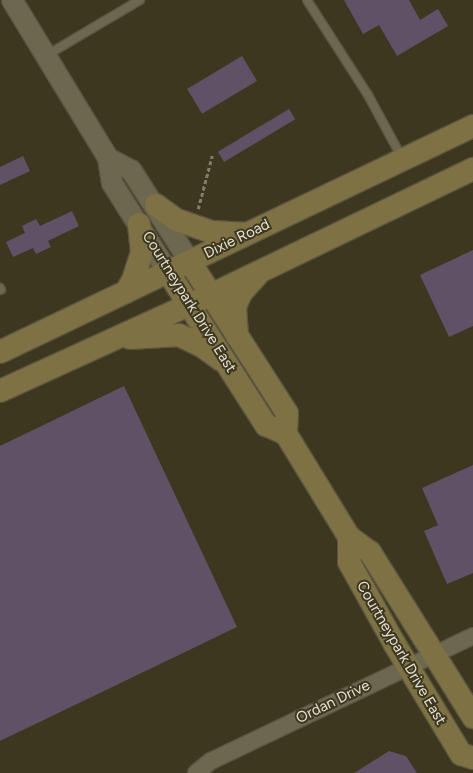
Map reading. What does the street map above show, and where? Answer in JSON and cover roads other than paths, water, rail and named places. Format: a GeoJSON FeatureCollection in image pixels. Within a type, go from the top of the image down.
{"type":"FeatureCollection","features":[{"type":"Feature","properties":{"kind":"main road","name":"Dixie Road"},"geometry":{"type":"LineString","coordinates":[[0,352],[473,126]]}},
{"type":"Feature","properties":{"kind":"main road"},"geometry":{"type":"LineString","coordinates":[[0,391],[106,341],[201,300],[473,169]]}},
{"type":"Feature","properties":{"kind":"main road"},"geometry":{"type":"LineString","coordinates":[[156,206],[177,220],[212,232],[246,234]]}},
{"type":"Feature","properties":{"kind":"main road"},"geometry":{"type":"LineString","coordinates":[[126,292],[134,280],[142,253],[139,224]]}},
{"type":"Feature","properties":{"kind":"main road","name":"Courtneypark Drive East"},"geometry":{"type":"LineString","coordinates":[[190,262],[201,300],[230,367],[266,425],[286,434]]}},
{"type":"Feature","properties":{"kind":"main road"},"geometry":{"type":"LineString","coordinates":[[237,337],[235,307],[241,293],[260,271]]}},
{"type":"Feature","properties":{"kind":"main road","name":"Courtneypark Drive East"},"geometry":{"type":"LineString","coordinates":[[168,272],[201,300],[237,337],[287,413],[286,434],[349,537],[370,552],[473,717]]}},
{"type":"Feature","properties":{"kind":"main road"},"geometry":{"type":"LineString","coordinates":[[106,341],[179,335],[202,346],[230,367]]}},
{"type":"Feature","properties":{"kind":"main road","name":"Courtneypark Drive East"},"geometry":{"type":"LineString","coordinates":[[349,537],[349,562],[407,666],[461,754],[473,758]]}},
{"type":"Feature","properties":{"kind":"street","name":"Courtneypark Drive East"},"geometry":{"type":"LineString","coordinates":[[12,0],[108,158],[112,183],[168,272]]}},
{"type":"Feature","properties":{"kind":"street","name":"Courtneypark Drive East"},"geometry":{"type":"LineString","coordinates":[[108,158],[131,170],[156,206],[190,262]]}},
{"type":"Feature","properties":{"kind":"street","name":"Ordan Drive"},"geometry":{"type":"LineString","coordinates":[[196,773],[211,761],[473,636]]}},
{"type":"Feature","properties":{"kind":"lane"},"geometry":{"type":"LineString","coordinates":[[46,56],[140,0]]}},
{"type":"Feature","properties":{"kind":"lane"},"geometry":{"type":"LineString","coordinates":[[307,0],[368,94],[403,160]]}}]}
